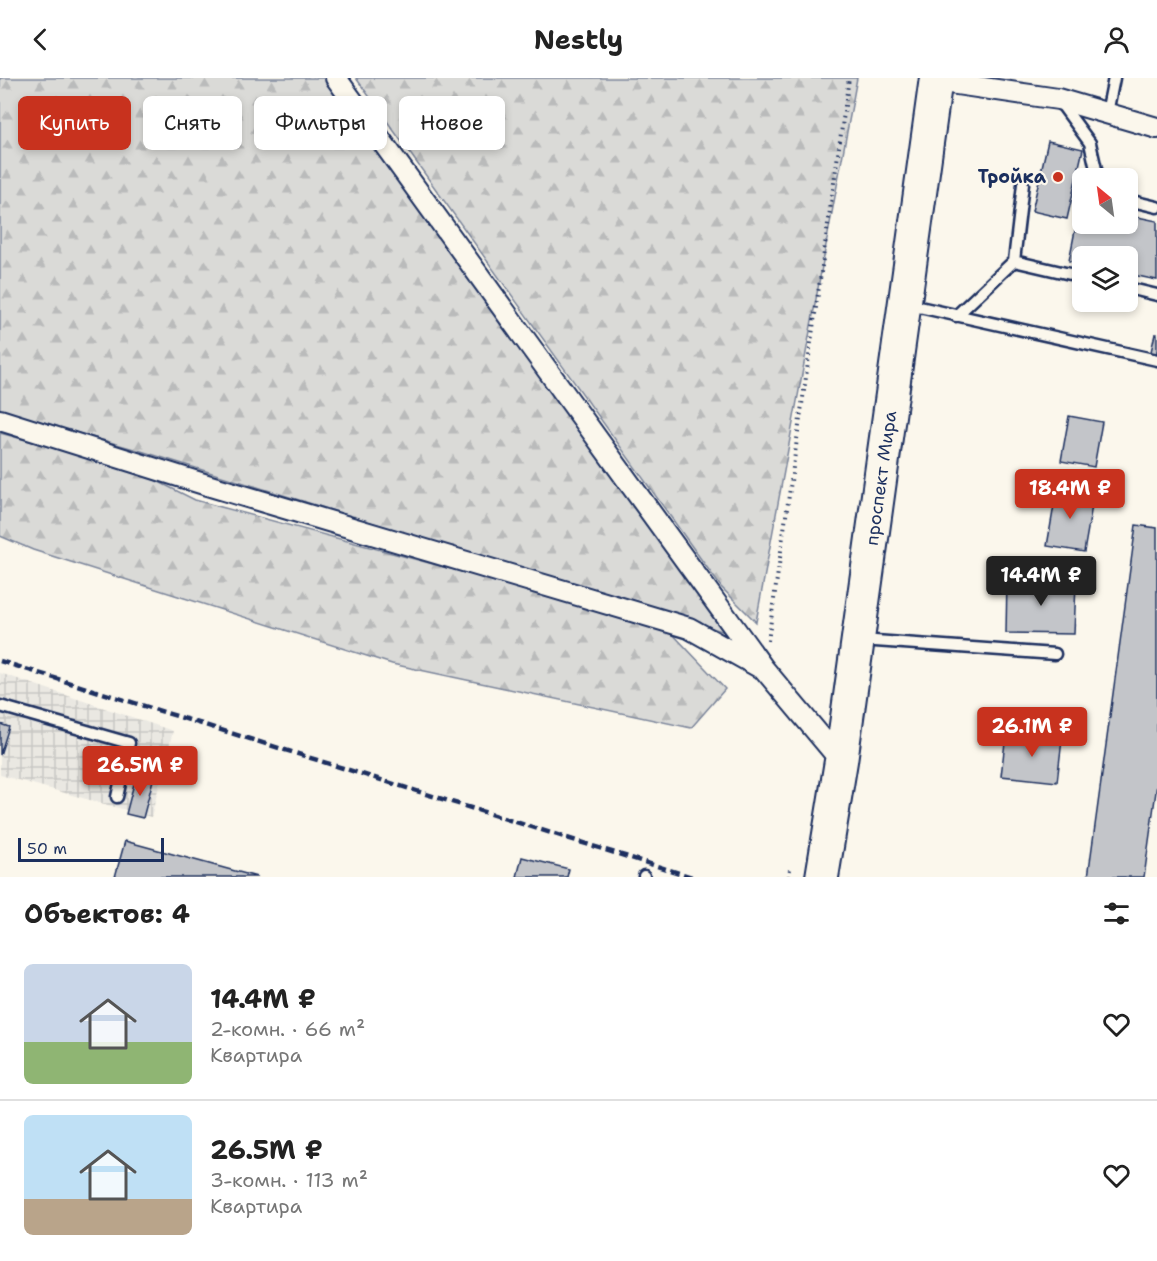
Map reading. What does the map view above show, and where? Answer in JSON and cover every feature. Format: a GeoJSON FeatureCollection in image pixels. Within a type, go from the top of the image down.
{"type":"FeatureCollection","features":[{"type":"Feature","properties":{"kind":"main road","name":"проспект Мира"},"geometry":{"type":"LineString","coordinates":[[822,877],[841,761],[936,79]]}},
{"type":"Feature","properties":{"kind":"street"},"geometry":{"type":"LineString","coordinates":[[336,78],[764,669],[841,761]]}},
{"type":"Feature","properties":{"kind":"street"},"geometry":{"type":"LineString","coordinates":[[936,79],[1058,99],[1157,128]]}},
{"type":"Feature","properties":{"kind":"street"},"geometry":{"type":"LineString","coordinates":[[0,420],[207,485],[689,628],[764,669]]}},
{"type":"Feature","properties":{"kind":"lane"},"geometry":{"type":"LineString","coordinates":[[1107,113],[1114,78]]}},
{"type":"Feature","properties":{"kind":"lane"},"geometry":{"type":"LineString","coordinates":[[1058,99],[1090,143],[1096,168]]}},
{"type":"Feature","properties":{"kind":"lane"},"geometry":{"type":"LineString","coordinates":[[956,315],[1014,261],[1023,184]]}},
{"type":"Feature","properties":{"kind":"lane"},"geometry":{"type":"LineString","coordinates":[[1138,202],[1157,207]]}},
{"type":"Feature","properties":{"kind":"lane"},"geometry":{"type":"LineString","coordinates":[[1014,261],[1072,275]]}},
{"type":"Feature","properties":{"kind":"lane"},"geometry":{"type":"LineString","coordinates":[[1138,290],[1157,295]]}},
{"type":"Feature","properties":{"kind":"lane"},"geometry":{"type":"LineString","coordinates":[[905,304],[1157,360]]}},
{"type":"Feature","properties":{"kind":"lane"},"geometry":{"type":"LineString","coordinates":[[858,640],[1055,654]]}},
{"type":"Feature","properties":{"kind":"lane"},"geometry":{"type":"LineString","coordinates":[[0,706],[129,743],[117,797]]}},
{"type":"Feature","properties":{"kind":"path"},"geometry":{"type":"LineString","coordinates":[[764,669],[849,78]]}},
{"type":"Feature","properties":{"kind":"path"},"geometry":{"type":"LineString","coordinates":[[789,877],[790,869]]}},
{"type":"Feature","properties":{"kind":"shaded area"},"geometry":{"type":"Polygon","coordinates":[[[0,673],[173,731],[151,817],[0,775],[0,673]]]}},
{"type":"Feature","properties":{"kind":"green space"},"geometry":{"type":"Polygon","coordinates":[[[0,78],[327,78],[340,96],[254,96],[254,150],[379,150],[728,633],[141,451],[0,411],[0,78]]]}},
{"type":"Feature","properties":{"kind":"green space"},"geometry":{"type":"Polygon","coordinates":[[[356,78],[857,78],[756,622],[721,587],[408,150],[505,150],[505,96],[399,96],[399,138],[387,121],[387,96],[369,96],[356,78]]]}},
{"type":"Feature","properties":{"kind":"green space"},"geometry":{"type":"Polygon","coordinates":[[[0,433],[133,469],[195,500],[666,627],[725,689],[691,728],[392,664],[33,550],[0,536],[0,433]]]}},
{"type":"Feature","properties":{"kind":"building","name":"Тройка"},"geometry":{"type":"Polygon","coordinates":[[[1048,141],[1083,149],[1079,168],[1072,168],[1072,197],[1067,219],[1032,211],[1048,141]]]}},
{"type":"Feature","properties":{"kind":"building"},"geometry":{"type":"Polygon","coordinates":[[[1138,217],[1157,221],[1157,280],[1138,276],[1138,246],[1072,246],[1072,262],[1069,261],[1074,234],[1138,234],[1138,217]]]}},
{"type":"Feature","properties":{"kind":"building"},"geometry":{"type":"Polygon","coordinates":[[[1155,334],[1157,334],[1157,357],[1150,356],[1155,334]]]}},
{"type":"Feature","properties":{"kind":"building"},"geometry":{"type":"Polygon","coordinates":[[[1069,416],[1102,422],[1094,467],[1061,461],[1069,416]]]}},
{"type":"Feature","properties":{"kind":"building"},"geometry":{"type":"Polygon","coordinates":[[[1057,488],[1094,494],[1084,552],[1047,546],[1057,488]]]}},
{"type":"Feature","properties":{"kind":"building"},"geometry":{"type":"Polygon","coordinates":[[[1136,525],[1157,528],[1157,784],[1144,877],[1088,877],[1136,525]]]}},
{"type":"Feature","properties":{"kind":"building"},"geometry":{"type":"Polygon","coordinates":[[[1007,580],[1076,582],[1074,634],[1006,633],[1007,580]]]}},
{"type":"Feature","properties":{"kind":"building"},"geometry":{"type":"Polygon","coordinates":[[[0,724],[9,727],[0,755],[0,724]]]}},
{"type":"Feature","properties":{"kind":"building"},"geometry":{"type":"Polygon","coordinates":[[[1006,734],[1062,740],[1057,782],[1001,776],[1006,734]]]}},
{"type":"Feature","properties":{"kind":"building"},"geometry":{"type":"Polygon","coordinates":[[[136,776],[153,780],[143,818],[126,814],[136,776]]]}},
{"type":"Feature","properties":{"kind":"building"},"geometry":{"type":"Polygon","coordinates":[[[125,841],[257,877],[115,877],[125,841]]]}},
{"type":"Feature","properties":{"kind":"building"},"geometry":{"type":"Polygon","coordinates":[[[522,857],[569,869],[567,877],[517,877],[522,857]]]}},
{"type":"Feature","properties":{"kind":"railway"},"geometry":{"type":"LineString","coordinates":[[0,661],[692,877]]}},
{"type":"Feature","properties":{"kind":"place","name":"Тройка"},"geometry":{"type":"Point","coordinates":[1058,177]}}]}
